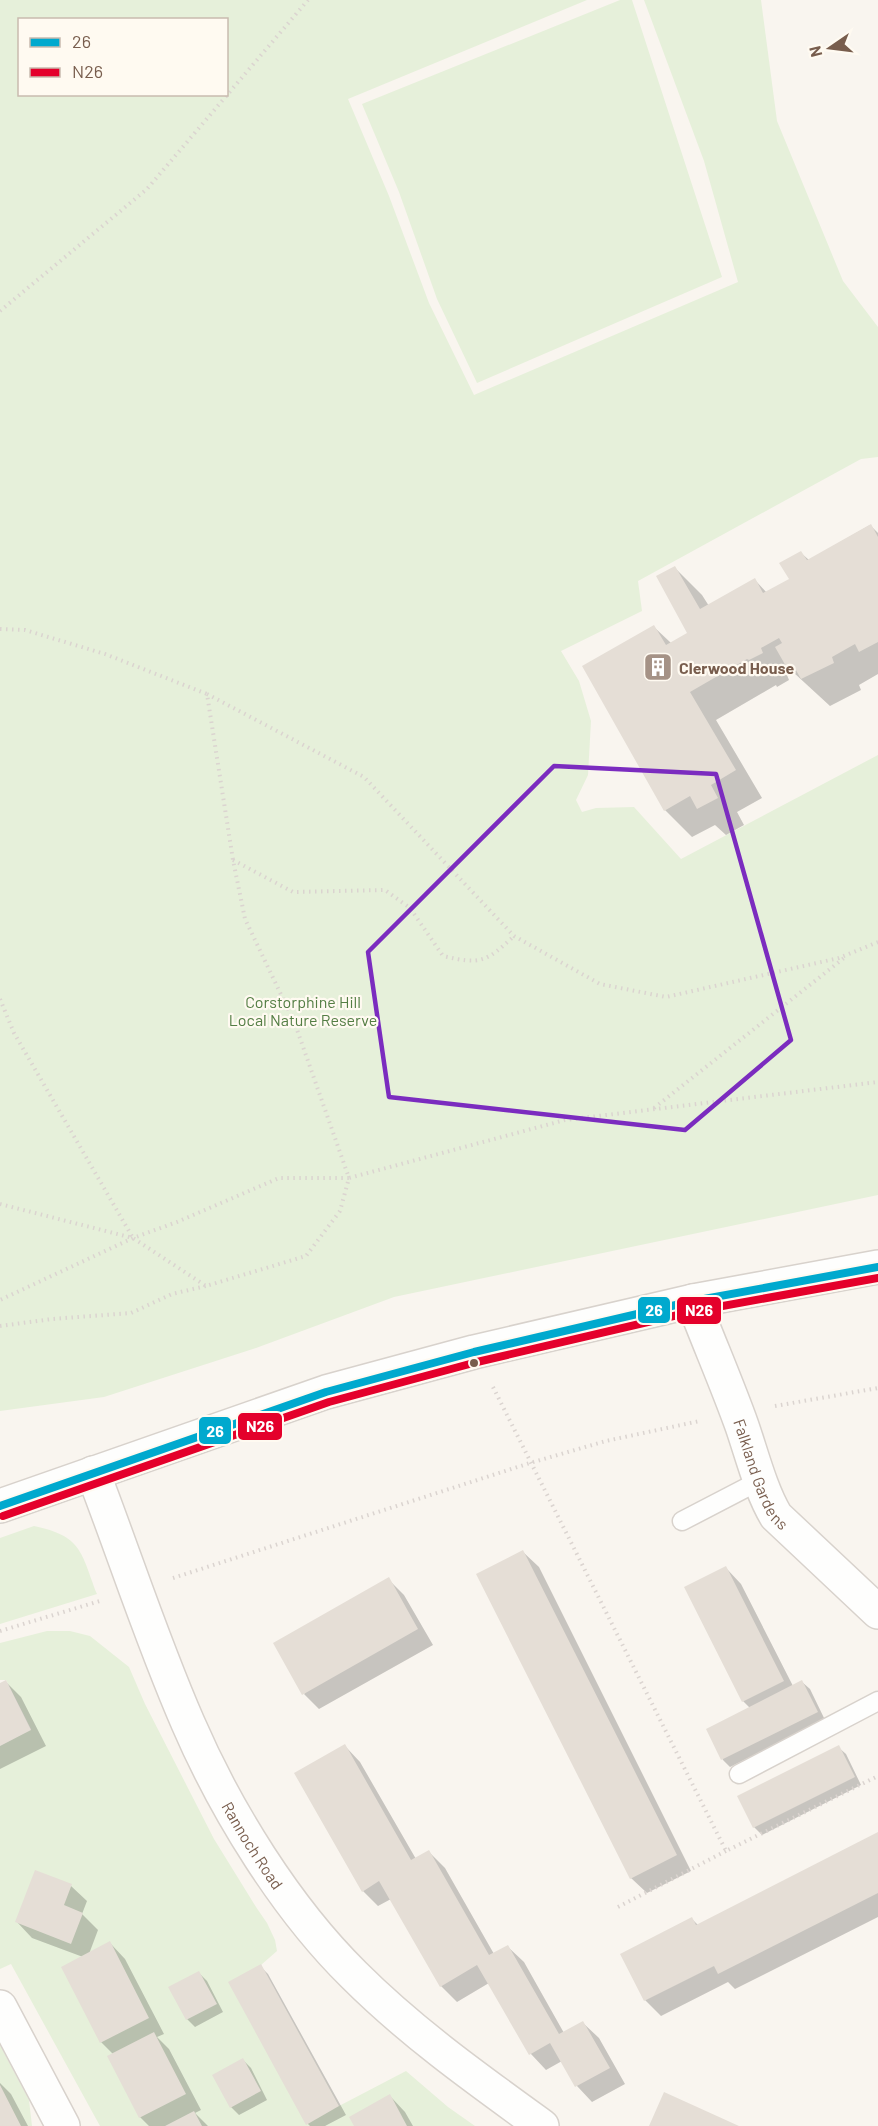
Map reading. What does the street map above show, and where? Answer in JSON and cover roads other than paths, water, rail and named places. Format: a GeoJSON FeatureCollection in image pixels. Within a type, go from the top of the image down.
{"type":"FeatureCollection","features":[{"type":"Feature","properties":{"kind":"street"},"geometry":{"type":"LineString","coordinates":[[0,1506],[326,1392],[474,1352],[693,1301],[878,1267]]}},
{"type":"Feature","properties":{"kind":"street","name":"Falkland Gardens"},"geometry":{"type":"LineString","coordinates":[[693,1301],[737,1413],[761,1480],[765,1499],[776,1516],[878,1612]]}},
{"type":"Feature","properties":{"kind":"street","name":"Rannoch Road"},"geometry":{"type":"LineString","coordinates":[[93,1473],[188,1723],[214,1779],[282,1889],[354,1976],[458,2064],[542,2126]]}},
{"type":"Feature","properties":{"kind":"street"},"geometry":{"type":"LineString","coordinates":[[0,2007],[63,2126]]}},
{"type":"Feature","properties":{"kind":"lane"},"geometry":{"type":"LineString","coordinates":[[682,1521],[761,1480]]}},
{"type":"Feature","properties":{"kind":"lane"},"geometry":{"type":"LineString","coordinates":[[739,1774],[878,1701]]}},
{"type":"Feature","properties":{"kind":"place","name":"Clerwood House"},"geometry":{"type":"Point","coordinates":[658,667]}},
{"type":"Feature","properties":{"kind":"park label","name":"Corstorphine Hill Local Nature Reserve"},"geometry":{"type":"Point","coordinates":[303,1010]}}]}
